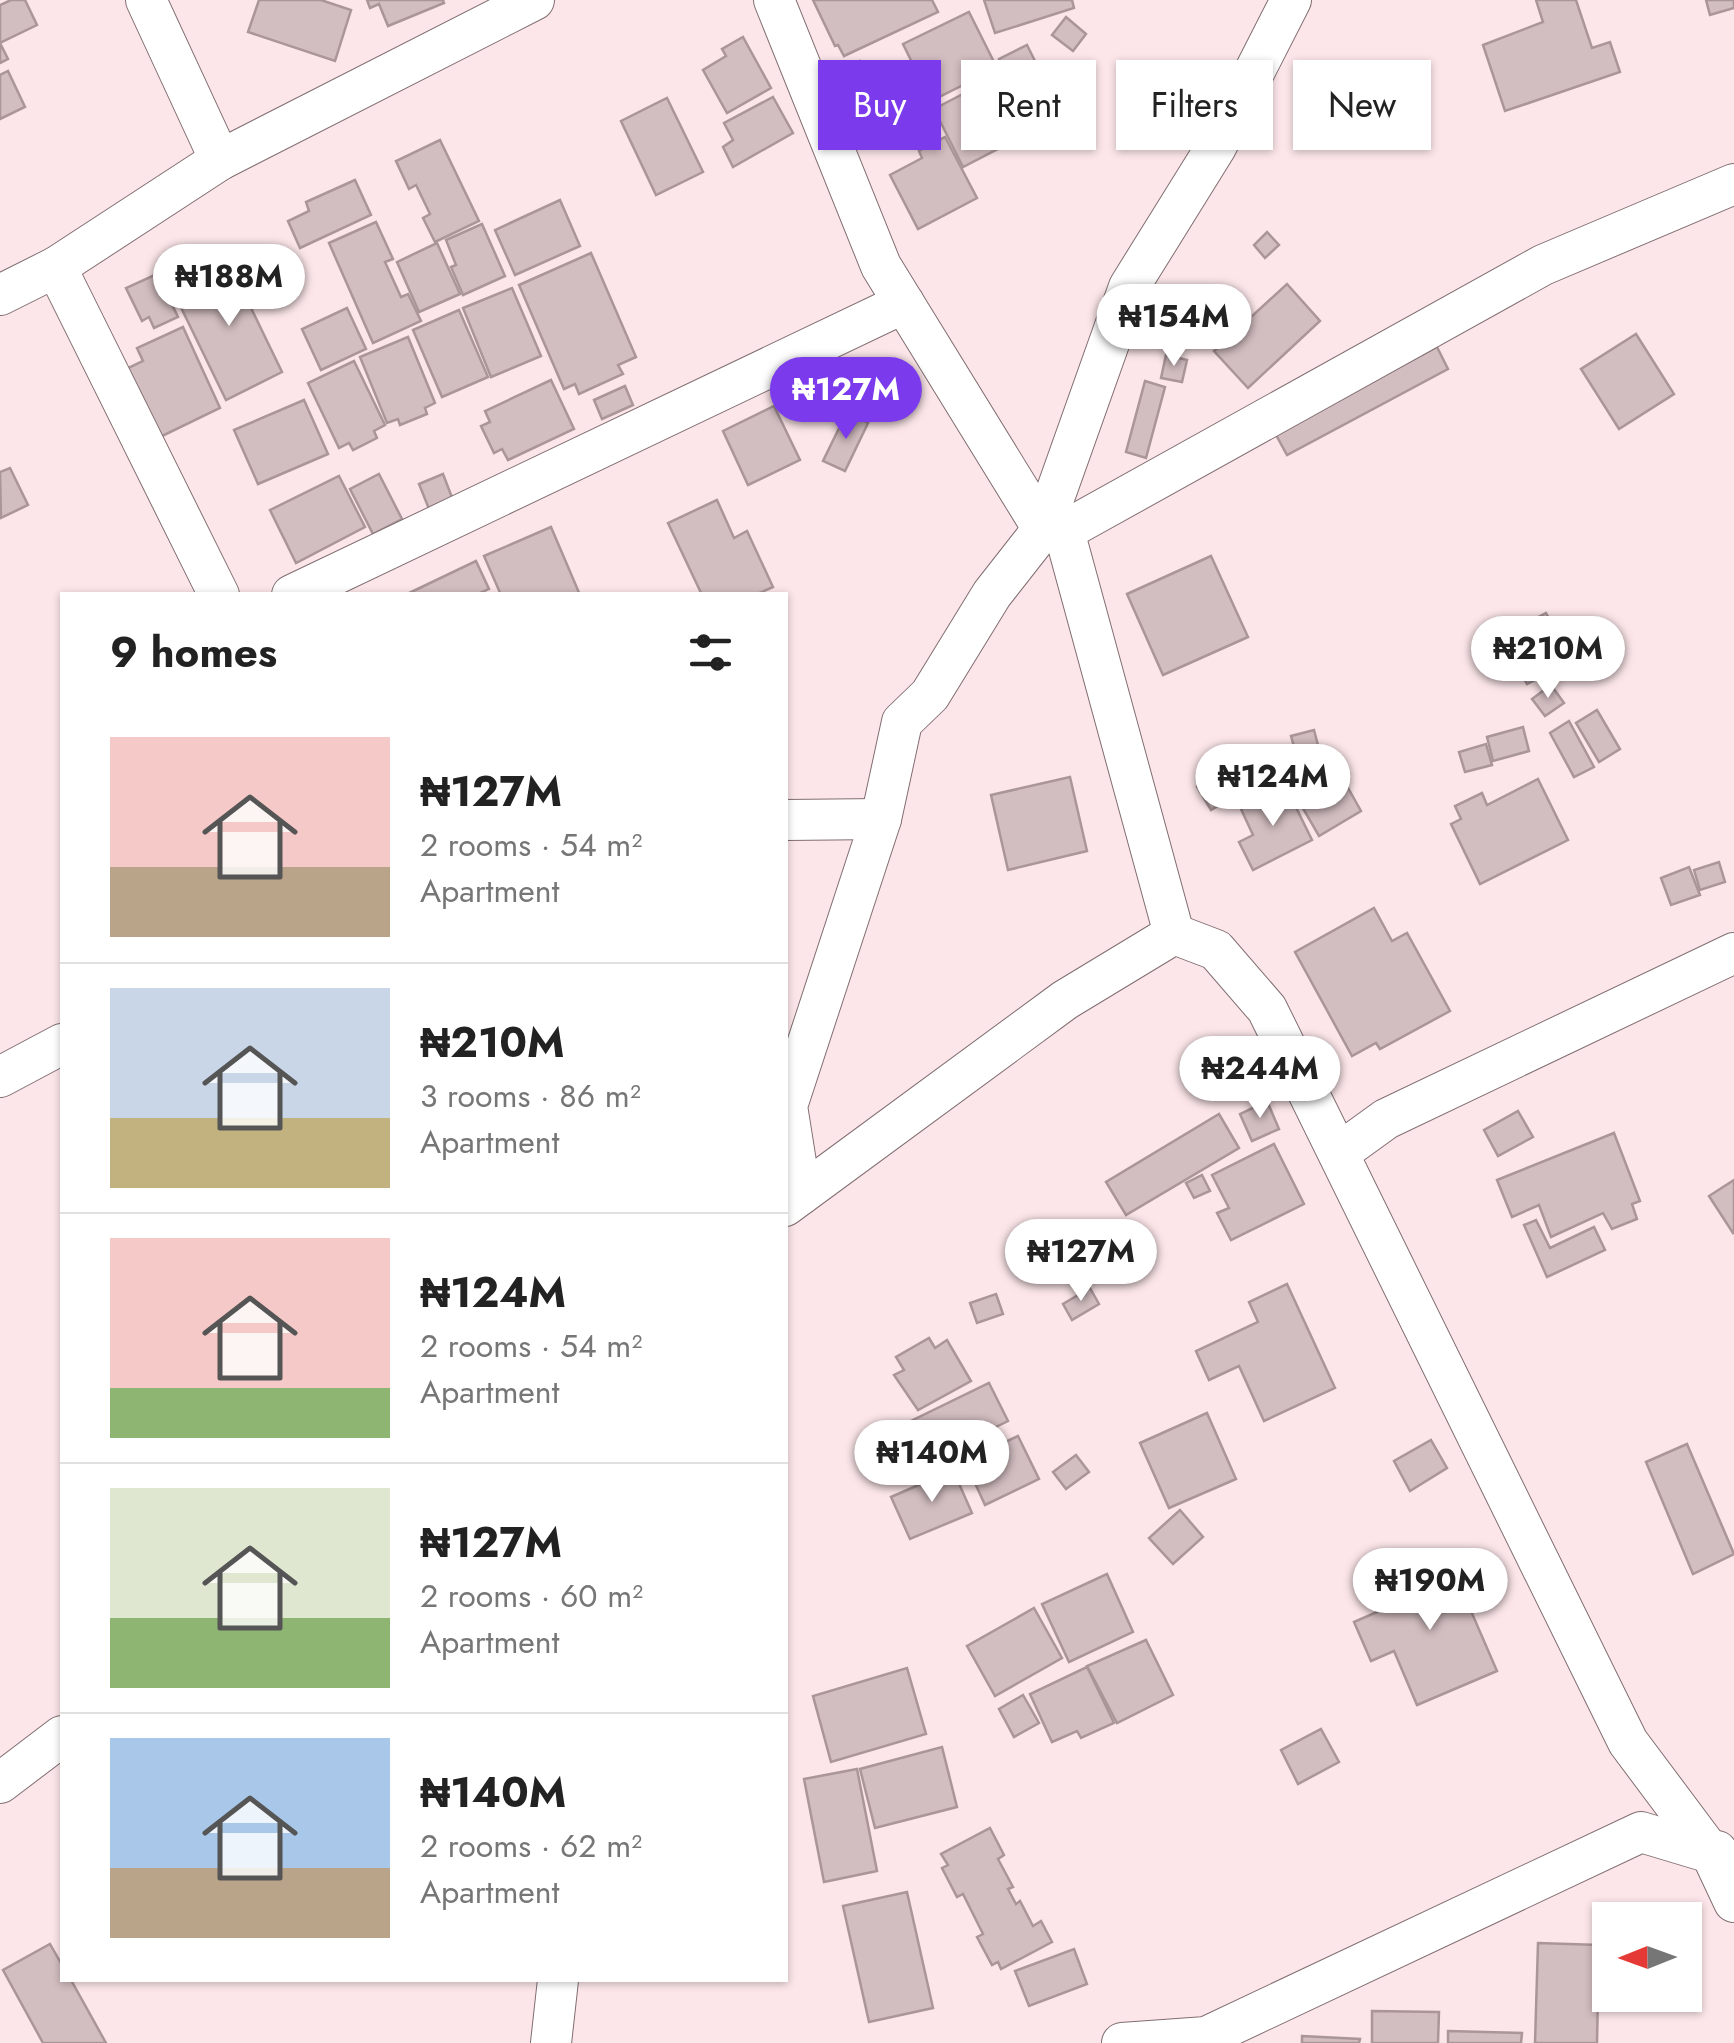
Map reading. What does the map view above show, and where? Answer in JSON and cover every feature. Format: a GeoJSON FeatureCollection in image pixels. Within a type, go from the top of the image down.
{"type":"FeatureCollection","features":[{"type":"Feature","properties":{"kind":"street"},"geometry":{"type":"LineString","coordinates":[[146,0],[220,160]]}},
{"type":"Feature","properties":{"kind":"street"},"geometry":{"type":"LineString","coordinates":[[0,294],[56,267],[220,160],[534,0]]}},
{"type":"Feature","properties":{"kind":"street"},"geometry":{"type":"LineString","coordinates":[[774,0],[881,266],[1054,530],[1174,934]]}},
{"type":"Feature","properties":{"kind":"street"},"geometry":{"type":"LineString","coordinates":[[1054,530],[1129,287],[1216,147],[1291,0]]}},
{"type":"Feature","properties":{"kind":"street"},"geometry":{"type":"LineString","coordinates":[[788,1103],[881,818],[902,722],[930,696],[992,594],[1054,530],[1543,265],[1734,184]]}},
{"type":"Feature","properties":{"kind":"street"},"geometry":{"type":"LineString","coordinates":[[56,267],[218,592]]}},
{"type":"Feature","properties":{"kind":"street"},"geometry":{"type":"LineString","coordinates":[[298,592],[904,304]]}},
{"type":"Feature","properties":{"kind":"street"},"geometry":{"type":"LineString","coordinates":[[788,820],[881,818]]}},
{"type":"Feature","properties":{"kind":"street"},"geometry":{"type":"LineString","coordinates":[[1174,934],[1216,950],[1267,1009],[1628,1742],[1723,1848],[1734,1902]]}},
{"type":"Feature","properties":{"kind":"street"},"geometry":{"type":"LineString","coordinates":[[793,1200],[1066,1000],[1174,934]]}},
{"type":"Feature","properties":{"kind":"street"},"geometry":{"type":"LineString","coordinates":[[1338,1153],[1386,1120],[1734,952]]}},
{"type":"Feature","properties":{"kind":"street"},"geometry":{"type":"LineString","coordinates":[[0,1077],[60,1045]]}},
{"type":"Feature","properties":{"kind":"street"},"geometry":{"type":"LineString","coordinates":[[788,1122],[793,1200]]}},
{"type":"Feature","properties":{"kind":"street"},"geometry":{"type":"LineString","coordinates":[[0,1783],[60,1738]]}},
{"type":"Feature","properties":{"kind":"street"},"geometry":{"type":"LineString","coordinates":[[1122,2043],[1206,2037],[1641,1832],[1723,1848]]}},
{"type":"Feature","properties":{"kind":"street"},"geometry":{"type":"LineString","coordinates":[[551,2043],[558,1982]]}},
{"type":"Feature","properties":{"kind":"building"},"geometry":{"type":"Polygon","coordinates":[[[25,0],[37,25],[0,43],[0,5],[25,0]]]}},
{"type":"Feature","properties":{"kind":"building"},"geometry":{"type":"Polygon","coordinates":[[[259,0],[321,0],[351,10],[335,61],[248,32],[259,0]]]}},
{"type":"Feature","properties":{"kind":"building"},"geometry":{"type":"Polygon","coordinates":[[[367,0],[444,3],[388,26],[379,4],[370,8],[367,0]]]}},
{"type":"Feature","properties":{"kind":"building"},"geometry":{"type":"Polygon","coordinates":[[[813,0],[932,0],[938,12],[844,56],[835,46],[813,0]]]}},
{"type":"Feature","properties":{"kind":"building"},"geometry":{"type":"Polygon","coordinates":[[[984,0],[1072,0],[1074,8],[995,33],[984,0]]]}},
{"type":"Feature","properties":{"kind":"building"},"geometry":{"type":"Polygon","coordinates":[[[1536,0],[1576,0],[1592,48],[1610,42],[1620,72],[1505,111],[1483,45],[1543,22],[1536,0]]]}},
{"type":"Feature","properties":{"kind":"building"},"geometry":{"type":"Polygon","coordinates":[[[1706,0],[1734,0],[1734,8],[1710,15],[1706,0]]]}},
{"type":"Feature","properties":{"kind":"building"},"geometry":{"type":"Polygon","coordinates":[[[969,12],[993,60],[961,60],[961,86],[941,96],[941,60],[911,60],[903,44],[969,12]]]}},
{"type":"Feature","properties":{"kind":"building"},"geometry":{"type":"Polygon","coordinates":[[[1066,17],[1086,34],[1073,51],[1052,35],[1066,17]]]}},
{"type":"Feature","properties":{"kind":"building"},"geometry":{"type":"Polygon","coordinates":[[[743,37],[771,88],[727,113],[703,70],[726,56],[722,49],[743,37]]]}},
{"type":"Feature","properties":{"kind":"building"},"geometry":{"type":"Polygon","coordinates":[[[0,43],[8,59],[0,63],[0,43]]]}},
{"type":"Feature","properties":{"kind":"building"},"geometry":{"type":"Polygon","coordinates":[[[1027,45],[1034,60],[999,60],[1027,45]]]}},
{"type":"Feature","properties":{"kind":"building"},"geometry":{"type":"Polygon","coordinates":[[[8,71],[25,107],[0,119],[0,75],[8,71]]]}},
{"type":"Feature","properties":{"kind":"building"},"geometry":{"type":"Polygon","coordinates":[[[961,95],[961,150],[996,150],[963,167],[941,123],[941,105],[961,95]]]}},
{"type":"Feature","properties":{"kind":"building"},"geometry":{"type":"Polygon","coordinates":[[[773,97],[793,133],[733,167],[723,147],[733,140],[724,123],[773,97]]]}},
{"type":"Feature","properties":{"kind":"building"},"geometry":{"type":"Polygon","coordinates":[[[667,98],[703,172],[656,195],[621,121],[667,98]]]}},
{"type":"Feature","properties":{"kind":"building"},"geometry":{"type":"Polygon","coordinates":[[[945,137],[977,198],[918,229],[890,175],[922,158],[921,150],[941,150],[941,139],[945,137]]]}},
{"type":"Feature","properties":{"kind":"building"},"geometry":{"type":"Polygon","coordinates":[[[440,140],[479,221],[435,242],[423,218],[430,214],[416,185],[409,189],[396,161],[440,140]]]}},
{"type":"Feature","properties":{"kind":"building"},"geometry":{"type":"Polygon","coordinates":[[[355,180],[371,215],[300,248],[288,221],[309,211],[306,202],[355,180]]]}},
{"type":"Feature","properties":{"kind":"building"},"geometry":{"type":"Polygon","coordinates":[[[560,200],[580,246],[515,275],[495,230],[560,200]]]}},
{"type":"Feature","properties":{"kind":"building"},"geometry":{"type":"Polygon","coordinates":[[[376,222],[393,259],[385,262],[401,297],[408,294],[421,321],[373,343],[329,243],[376,222]]]}},
{"type":"Feature","properties":{"kind":"building"},"geometry":{"type":"Polygon","coordinates":[[[482,224],[505,276],[463,295],[451,267],[456,265],[446,240],[482,224]]]}},
{"type":"Feature","properties":{"kind":"building"},"geometry":{"type":"Polygon","coordinates":[[[1267,232],[1279,245],[1265,258],[1254,245],[1267,232]]]}},
{"type":"Feature","properties":{"kind":"building"},"geometry":{"type":"Polygon","coordinates":[[[437,243],[460,294],[419,312],[397,262],[437,243]]]}},
{"type":"Feature","properties":{"kind":"building"},"geometry":{"type":"Polygon","coordinates":[[[591,253],[636,357],[618,365],[623,374],[579,394],[575,384],[564,389],[519,285],[591,253]]]}},
{"type":"Feature","properties":{"kind":"building"},"geometry":{"type":"Polygon","coordinates":[[[192,254],[202,276],[179,286],[169,264],[192,254]]]}},
{"type":"Feature","properties":{"kind":"building"},"geometry":{"type":"Polygon","coordinates":[[[242,260],[263,303],[251,308],[282,372],[226,400],[174,293],[242,260]]]}},
{"type":"Feature","properties":{"kind":"building"},"geometry":{"type":"Polygon","coordinates":[[[157,274],[178,317],[154,328],[149,317],[142,321],[126,288],[157,274]]]}},
{"type":"Feature","properties":{"kind":"building"},"geometry":{"type":"Polygon","coordinates":[[[1287,284],[1320,321],[1248,388],[1214,351],[1287,284]]]}},
{"type":"Feature","properties":{"kind":"building"},"geometry":{"type":"Polygon","coordinates":[[[512,288],[541,356],[491,377],[463,308],[512,288]]]}},
{"type":"Feature","properties":{"kind":"building"},"geometry":{"type":"Polygon","coordinates":[[[347,308],[366,349],[321,370],[302,329],[347,308]]]}},
{"type":"Feature","properties":{"kind":"building"},"geometry":{"type":"Polygon","coordinates":[[[459,310],[488,377],[442,397],[413,330],[459,310]]]}},
{"type":"Feature","properties":{"kind":"building"},"geometry":{"type":"Polygon","coordinates":[[[183,327],[220,408],[158,438],[126,369],[143,361],[137,348],[183,327]]]}},
{"type":"Feature","properties":{"kind":"building"},"geometry":{"type":"Polygon","coordinates":[[[1636,334],[1674,394],[1619,429],[1581,369],[1636,334]]]}},
{"type":"Feature","properties":{"kind":"building"},"geometry":{"type":"Polygon","coordinates":[[[408,337],[435,403],[425,408],[427,414],[400,425],[398,419],[387,423],[360,357],[408,337]]]}},
{"type":"Feature","properties":{"kind":"building"},"geometry":{"type":"Polygon","coordinates":[[[1437,347],[1448,369],[1287,455],[1275,433],[1437,347]]]}},
{"type":"Feature","properties":{"kind":"building"},"geometry":{"type":"Polygon","coordinates":[[[1166,355],[1187,360],[1182,382],[1161,378],[1166,355]]]}},
{"type":"Feature","properties":{"kind":"building"},"geometry":{"type":"Polygon","coordinates":[[[354,361],[385,425],[374,431],[377,438],[353,450],[349,443],[339,448],[308,383],[354,361]]]}},
{"type":"Feature","properties":{"kind":"building"},"geometry":{"type":"Polygon","coordinates":[[[551,380],[574,429],[508,460],[502,449],[494,453],[481,426],[490,422],[485,411],[551,380]]]}},
{"type":"Feature","properties":{"kind":"building"},"geometry":{"type":"Polygon","coordinates":[[[1145,381],[1165,387],[1146,458],[1126,452],[1145,381]]]}},
{"type":"Feature","properties":{"kind":"building"},"geometry":{"type":"Polygon","coordinates":[[[625,386],[633,405],[602,419],[594,400],[625,386]]]}},
{"type":"Feature","properties":{"kind":"building"},"geometry":{"type":"Polygon","coordinates":[[[304,400],[328,454],[258,484],[234,430],[304,400]]]}},
{"type":"Feature","properties":{"kind":"building"},"geometry":{"type":"Polygon","coordinates":[[[774,406],[800,460],[748,485],[723,431],[774,406]]]}},
{"type":"Feature","properties":{"kind":"building"},"geometry":{"type":"Polygon","coordinates":[[[847,412],[868,423],[845,471],[823,461],[847,412]]]}},
{"type":"Feature","properties":{"kind":"building"},"geometry":{"type":"Polygon","coordinates":[[[10,468],[28,505],[1,518],[0,472],[10,468]]]}},
{"type":"Feature","properties":{"kind":"building"},"geometry":{"type":"Polygon","coordinates":[[[379,474],[402,519],[373,534],[350,489],[379,474]]]}},
{"type":"Feature","properties":{"kind":"building"},"geometry":{"type":"Polygon","coordinates":[[[443,474],[453,500],[429,509],[419,484],[443,474]]]}},
{"type":"Feature","properties":{"kind":"building"},"geometry":{"type":"Polygon","coordinates":[[[339,476],[365,527],[296,563],[270,510],[339,476]]]}},
{"type":"Feature","properties":{"kind":"building"},"geometry":{"type":"Polygon","coordinates":[[[717,500],[734,538],[747,531],[773,587],[762,592],[701,592],[668,523],[717,500]]]}},
{"type":"Feature","properties":{"kind":"building"},"geometry":{"type":"Polygon","coordinates":[[[551,527],[579,592],[500,592],[484,556],[551,527]]]}},
{"type":"Feature","properties":{"kind":"building"},"geometry":{"type":"Polygon","coordinates":[[[1211,556],[1248,637],[1163,675],[1127,594],[1211,556]]]}},
{"type":"Feature","properties":{"kind":"building"},"geometry":{"type":"Polygon","coordinates":[[[476,561],[489,589],[482,592],[411,592],[476,561]]]}},
{"type":"Feature","properties":{"kind":"building"},"geometry":{"type":"Polygon","coordinates":[[[1546,613],[1568,654],[1545,666],[1524,625],[1546,613]]]}},
{"type":"Feature","properties":{"kind":"building"},"geometry":{"type":"Polygon","coordinates":[[[1521,633],[1544,675],[1527,684],[1504,643],[1521,633]]]}},
{"type":"Feature","properties":{"kind":"building"},"geometry":{"type":"Polygon","coordinates":[[[1551,685],[1564,703],[1545,716],[1532,699],[1551,685]]]}},
{"type":"Feature","properties":{"kind":"building"},"geometry":{"type":"Polygon","coordinates":[[[1597,710],[1620,749],[1599,762],[1576,723],[1597,710]]]}},
{"type":"Feature","properties":{"kind":"building"},"geometry":{"type":"Polygon","coordinates":[[[1569,721],[1594,767],[1574,777],[1550,733],[1569,721]]]}},
{"type":"Feature","properties":{"kind":"building"},"geometry":{"type":"Polygon","coordinates":[[[1523,727],[1529,751],[1493,761],[1487,737],[1523,727]]]}},
{"type":"Feature","properties":{"kind":"building"},"geometry":{"type":"Polygon","coordinates":[[[1314,730],[1319,749],[1296,754],[1291,736],[1314,730]]]}},
{"type":"Feature","properties":{"kind":"building"},"geometry":{"type":"Polygon","coordinates":[[[1486,744],[1492,765],[1465,772],[1459,752],[1486,744]]]}},
{"type":"Feature","properties":{"kind":"building"},"geometry":{"type":"Polygon","coordinates":[[[1329,754],[1361,811],[1319,836],[1286,779],[1329,754]]]}},
{"type":"Feature","properties":{"kind":"building"},"geometry":{"type":"Polygon","coordinates":[[[1277,757],[1284,782],[1254,790],[1247,764],[1277,757]]]}},
{"type":"Feature","properties":{"kind":"building"},"geometry":{"type":"Polygon","coordinates":[[[1232,765],[1246,789],[1211,810],[1197,787],[1232,765]]]}},
{"type":"Feature","properties":{"kind":"building"},"geometry":{"type":"Polygon","coordinates":[[[1070,777],[1087,851],[1008,870],[991,795],[1070,777]]]}},
{"type":"Feature","properties":{"kind":"building"},"geometry":{"type":"Polygon","coordinates":[[[1538,779],[1568,840],[1480,884],[1451,824],[1461,819],[1455,806],[1482,793],[1487,805],[1538,779]]]}},
{"type":"Feature","properties":{"kind":"building"},"geometry":{"type":"Polygon","coordinates":[[[1286,787],[1312,840],[1253,870],[1239,842],[1253,835],[1241,809],[1286,787]]]}},
{"type":"Feature","properties":{"kind":"building"},"geometry":{"type":"Polygon","coordinates":[[[1719,862],[1725,882],[1700,890],[1694,870],[1719,862]]]}},
{"type":"Feature","properties":{"kind":"building"},"geometry":{"type":"Polygon","coordinates":[[[1689,867],[1700,895],[1671,905],[1661,878],[1689,867]]]}},
{"type":"Feature","properties":{"kind":"building"},"geometry":{"type":"Polygon","coordinates":[[[1374,908],[1392,941],[1407,933],[1450,1011],[1380,1049],[1376,1043],[1352,1056],[1295,952],[1374,908]]]}},
{"type":"Feature","properties":{"kind":"building"},"geometry":{"type":"Polygon","coordinates":[[[1267,1101],[1279,1129],[1252,1141],[1240,1114],[1267,1101]]]}},
{"type":"Feature","properties":{"kind":"building"},"geometry":{"type":"Polygon","coordinates":[[[1518,1111],[1533,1137],[1498,1156],[1484,1130],[1518,1111]]]}},
{"type":"Feature","properties":{"kind":"building"},"geometry":{"type":"Polygon","coordinates":[[[1219,1114],[1239,1148],[1126,1215],[1106,1182],[1219,1114]]]}},
{"type":"Feature","properties":{"kind":"building"},"geometry":{"type":"Polygon","coordinates":[[[1614,1133],[1640,1201],[1632,1204],[1637,1219],[1612,1229],[1603,1213],[1551,1237],[1539,1205],[1512,1217],[1497,1180],[1614,1133]]]}},
{"type":"Feature","properties":{"kind":"building"},"geometry":{"type":"Polygon","coordinates":[[[1274,1144],[1304,1204],[1231,1240],[1217,1213],[1229,1208],[1212,1175],[1274,1144]]]}},
{"type":"Feature","properties":{"kind":"building"},"geometry":{"type":"Polygon","coordinates":[[[1202,1175],[1210,1191],[1194,1198],[1186,1183],[1202,1175]]]}},
{"type":"Feature","properties":{"kind":"building"},"geometry":{"type":"Polygon","coordinates":[[[1734,1180],[1734,1232],[1733,1233],[1709,1196],[1734,1180]]]}},
{"type":"Feature","properties":{"kind":"building"},"geometry":{"type":"Polygon","coordinates":[[[1536,1220],[1550,1248],[1594,1227],[1605,1250],[1547,1277],[1524,1225],[1536,1220]]]}},
{"type":"Feature","properties":{"kind":"building"},"geometry":{"type":"Polygon","coordinates":[[[1094,1242],[1111,1267],[1089,1282],[1072,1257],[1094,1242]]]}},
{"type":"Feature","properties":{"kind":"building"},"geometry":{"type":"Polygon","coordinates":[[[1287,1284],[1335,1388],[1264,1421],[1239,1366],[1209,1380],[1196,1351],[1258,1322],[1249,1302],[1287,1284]]]}},
{"type":"Feature","properties":{"kind":"building"},"geometry":{"type":"Polygon","coordinates":[[[1090,1288],[1099,1304],[1072,1320],[1063,1304],[1090,1288]]]}},
{"type":"Feature","properties":{"kind":"building"},"geometry":{"type":"Polygon","coordinates":[[[996,1294],[1003,1314],[977,1323],[970,1303],[996,1294]]]}},
{"type":"Feature","properties":{"kind":"building"},"geometry":{"type":"Polygon","coordinates":[[[929,1338],[935,1348],[947,1340],[971,1381],[918,1410],[894,1375],[904,1370],[896,1357],[929,1338]]]}},
{"type":"Feature","properties":{"kind":"building"},"geometry":{"type":"Polygon","coordinates":[[[989,1383],[1008,1421],[897,1476],[878,1437],[989,1383]]]}},
{"type":"Feature","properties":{"kind":"building"},"geometry":{"type":"Polygon","coordinates":[[[1207,1413],[1236,1479],[1169,1508],[1140,1443],[1207,1413]]]}},
{"type":"Feature","properties":{"kind":"building"},"geometry":{"type":"Polygon","coordinates":[[[1018,1436],[1039,1479],[985,1505],[965,1461],[1018,1436]]]}},
{"type":"Feature","properties":{"kind":"building"},"geometry":{"type":"Polygon","coordinates":[[[1431,1440],[1447,1468],[1410,1491],[1394,1461],[1431,1440]]]}},
{"type":"Feature","properties":{"kind":"building"},"geometry":{"type":"Polygon","coordinates":[[[1687,1444],[1734,1554],[1693,1574],[1646,1462],[1687,1444]]]}},
{"type":"Feature","properties":{"kind":"building"},"geometry":{"type":"Polygon","coordinates":[[[1076,1455],[1089,1472],[1066,1489],[1053,1472],[1076,1455]]]}},
{"type":"Feature","properties":{"kind":"building"},"geometry":{"type":"Polygon","coordinates":[[[953,1470],[972,1513],[910,1539],[891,1497],[953,1470]]]}},
{"type":"Feature","properties":{"kind":"building"},"geometry":{"type":"Polygon","coordinates":[[[1180,1510],[1203,1537],[1173,1564],[1149,1538],[1180,1510]]]}},
{"type":"Feature","properties":{"kind":"building"},"geometry":{"type":"Polygon","coordinates":[[[1445,1551],[1497,1671],[1417,1705],[1394,1651],[1371,1661],[1354,1622],[1416,1595],[1405,1569],[1445,1551]]]}},
{"type":"Feature","properties":{"kind":"building"},"geometry":{"type":"Polygon","coordinates":[[[1107,1574],[1133,1632],[1069,1662],[1042,1604],[1107,1574]]]}},
{"type":"Feature","properties":{"kind":"building"},"geometry":{"type":"Polygon","coordinates":[[[1034,1608],[1062,1658],[995,1696],[967,1646],[1034,1608]]]}},
{"type":"Feature","properties":{"kind":"building"},"geometry":{"type":"Polygon","coordinates":[[[1146,1640],[1173,1695],[1117,1723],[1087,1666],[1146,1640]]]}},
{"type":"Feature","properties":{"kind":"building"},"geometry":{"type":"Polygon","coordinates":[[[1087,1667],[1114,1723],[1081,1738],[1077,1731],[1052,1742],[1030,1694],[1087,1667]]]}},
{"type":"Feature","properties":{"kind":"building"},"geometry":{"type":"Polygon","coordinates":[[[907,1668],[926,1734],[831,1762],[813,1696],[907,1668]]]}},
{"type":"Feature","properties":{"kind":"building"},"geometry":{"type":"Polygon","coordinates":[[[1023,1695],[1039,1723],[1014,1737],[999,1709],[1023,1695]]]}},
{"type":"Feature","properties":{"kind":"building"},"geometry":{"type":"Polygon","coordinates":[[[1321,1729],[1339,1762],[1298,1784],[1281,1750],[1321,1729]]]}},
{"type":"Feature","properties":{"kind":"building"},"geometry":{"type":"Polygon","coordinates":[[[942,1747],[957,1807],[875,1828],[860,1769],[942,1747]]]}},
{"type":"Feature","properties":{"kind":"building"},"geometry":{"type":"Polygon","coordinates":[[[857,1769],[877,1871],[824,1882],[804,1779],[857,1769]]]}},
{"type":"Feature","properties":{"kind":"building"},"geometry":{"type":"Polygon","coordinates":[[[990,1828],[1004,1855],[998,1859],[1013,1887],[1008,1889],[1016,1904],[1020,1901],[1033,1926],[1041,1921],[1052,1942],[1001,1969],[998,1962],[992,1965],[977,1937],[983,1934],[963,1894],[957,1897],[942,1868],[948,1865],[941,1854],[990,1828]]]}},
{"type":"Feature","properties":{"kind":"building"},"geometry":{"type":"Polygon","coordinates":[[[907,1892],[933,2008],[869,2022],[843,1906],[907,1892]]]}},
{"type":"Feature","properties":{"kind":"building"},"geometry":{"type":"Polygon","coordinates":[[[1538,1943],[1592,1945],[1592,2012],[1598,2012],[1597,2043],[1535,2043],[1538,1943]]]}},
{"type":"Feature","properties":{"kind":"building"},"geometry":{"type":"Polygon","coordinates":[[[50,1944],[60,1962],[60,1982],[72,1982],[106,2043],[43,2043],[3,1970],[50,1944]]]}},
{"type":"Feature","properties":{"kind":"building"},"geometry":{"type":"Polygon","coordinates":[[[1074,1949],[1087,1984],[1029,2006],[1015,1971],[1074,1949]]]}},
{"type":"Feature","properties":{"kind":"building"},"geometry":{"type":"Polygon","coordinates":[[[1372,2011],[1439,2012],[1438,2043],[1372,2043],[1372,2011]]]}},
{"type":"Feature","properties":{"kind":"building"},"geometry":{"type":"Polygon","coordinates":[[[1448,2031],[1522,2033],[1521,2043],[1448,2043],[1448,2031]]]}},
{"type":"Feature","properties":{"kind":"building"},"geometry":{"type":"Polygon","coordinates":[[[1302,2036],[1360,2039],[1359,2043],[1302,2043],[1302,2036]]]}}]}
